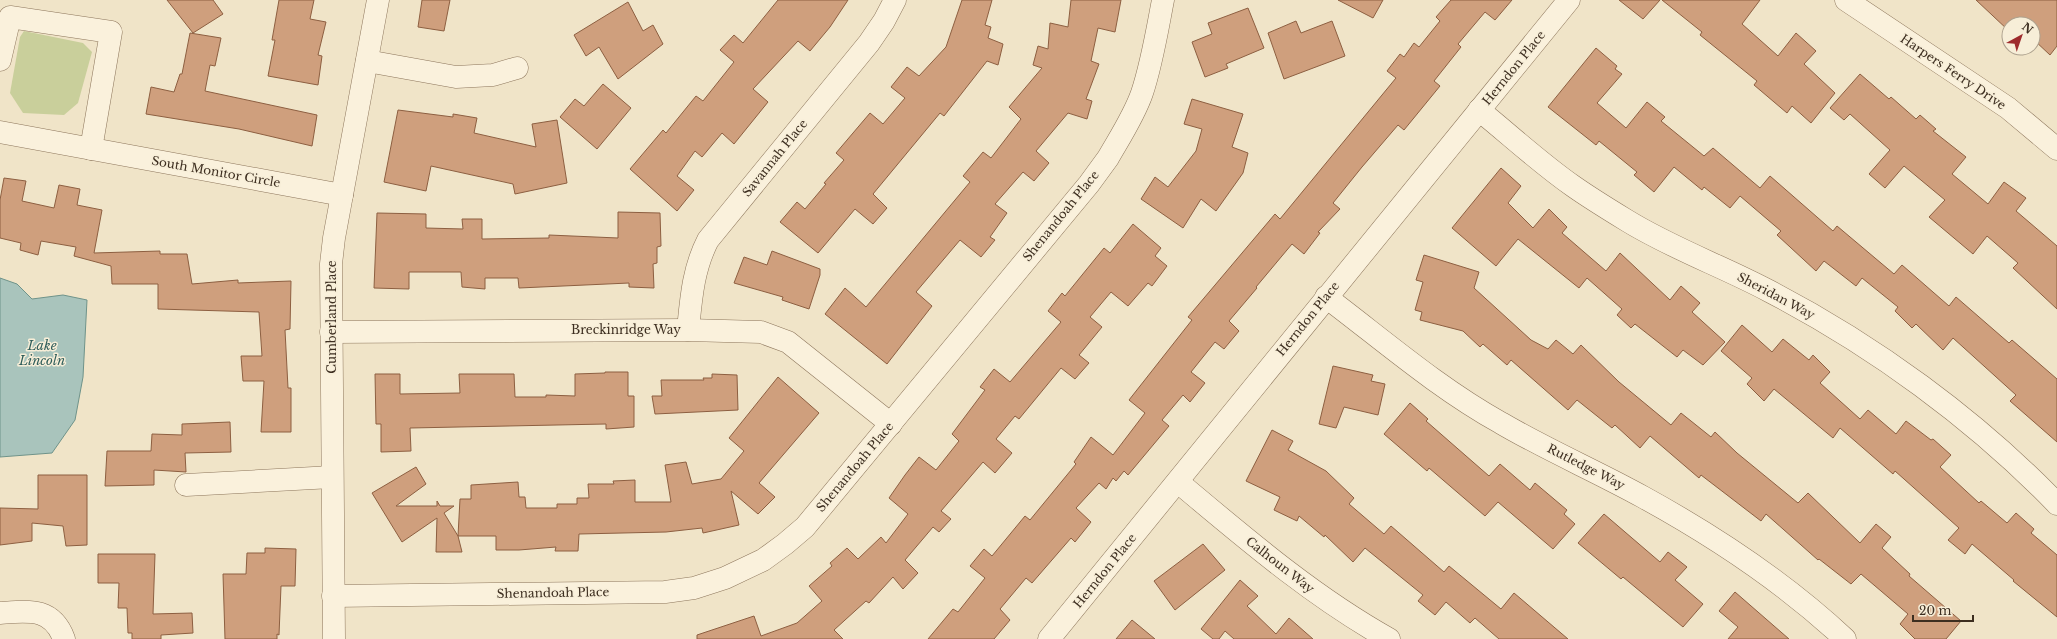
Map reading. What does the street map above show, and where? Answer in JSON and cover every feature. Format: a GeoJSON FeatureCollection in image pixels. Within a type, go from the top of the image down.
{"type":"FeatureCollection","features":[{"type":"Feature","properties":{"kind":"street","name":"Cumberland Place"},"geometry":{"type":"LineString","coordinates":[[334,639],[331,264],[342,195],[378,0]]}},
{"type":"Feature","properties":{"kind":"street","name":"Savannah Place"},"geometry":{"type":"LineString","coordinates":[[688,330],[694,276],[700,256],[708,240],[869,43],[884,21],[895,0]]}},
{"type":"Feature","properties":{"kind":"street","name":"Shenandoah Place"},"geometry":{"type":"LineString","coordinates":[[333,596],[665,592],[694,588],[726,578],[763,560],[805,527],[1089,184],[1108,158],[1131,118],[1142,93],[1163,0]]}},
{"type":"Feature","properties":{"kind":"street","name":"Herndon Place"},"geometry":{"type":"LineString","coordinates":[[1049,639],[1569,0]]}},
{"type":"Feature","properties":{"kind":"street","name":"Harpers Ferry Drive"},"geometry":{"type":"LineString","coordinates":[[1846,0],[2008,108],[2057,149]]}},
{"type":"Feature","properties":{"kind":"street"},"geometry":{"type":"LineString","coordinates":[[0,60],[10,17],[111,32],[91,148]]}},
{"type":"Feature","properties":{"kind":"street"},"geometry":{"type":"LineString","coordinates":[[367,61],[456,77],[493,76],[517,68]]}},
{"type":"Feature","properties":{"kind":"street","name":"Sheridan Way"},"geometry":{"type":"LineString","coordinates":[[1480,110],[1572,186],[1628,221],[1769,291],[1836,329],[1881,358],[1926,391],[1991,443],[2057,504]]}},
{"type":"Feature","properties":{"kind":"street","name":"South Monitor Circle"},"geometry":{"type":"LineString","coordinates":[[0,132],[342,195]]}},
{"type":"Feature","properties":{"kind":"street","name":"Rutledge Way"},"geometry":{"type":"LineString","coordinates":[[1326,297],[1459,398],[1501,424],[1643,497],[1765,571],[1845,639]]}},
{"type":"Feature","properties":{"kind":"street","name":"Breckinridge Way"},"geometry":{"type":"LineString","coordinates":[[331,332],[688,330],[761,332],[788,342],[891,424]]}},
{"type":"Feature","properties":{"kind":"street"},"geometry":{"type":"LineString","coordinates":[[186,485],[332,478]]}},
{"type":"Feature","properties":{"kind":"street","name":"Calhoun Way"},"geometry":{"type":"LineString","coordinates":[[1178,482],[1310,589],[1362,624],[1389,639]]}},
{"type":"Feature","properties":{"kind":"street"},"geometry":{"type":"LineString","coordinates":[[0,613],[31,611],[47,616],[54,620],[60,628],[64,639]]}},
{"type":"Feature","properties":{"kind":"green space"},"geometry":{"type":"Polygon","coordinates":[[[24,31],[83,43],[92,52],[78,103],[64,115],[23,113],[10,93],[20,37],[24,31]]]}},
{"type":"Feature","properties":{"kind":"water","name":"Lake Lincoln"},"geometry":{"type":"Polygon","coordinates":[[[0,278],[17,284],[32,299],[63,295],[87,300],[83,377],[75,420],[52,453],[0,457],[0,278]]]}},
{"type":"Feature","properties":{"kind":"building"},"geometry":{"type":"Polygon","coordinates":[[[167,0],[213,0],[223,14],[193,33],[167,0]]]}},
{"type":"Feature","properties":{"kind":"building"},"geometry":{"type":"Polygon","coordinates":[[[279,0],[314,0],[310,19],[326,22],[318,55],[322,56],[318,85],[268,76],[275,40],[272,40],[279,0]]]}},
{"type":"Feature","properties":{"kind":"building"},"geometry":{"type":"Polygon","coordinates":[[[422,0],[450,0],[444,31],[418,27],[422,0]]]}},
{"type":"Feature","properties":{"kind":"building"},"geometry":{"type":"Polygon","coordinates":[[[778,0],[848,0],[830,27],[810,51],[798,41],[753,89],[768,102],[734,144],[722,133],[702,157],[695,151],[677,176],[694,190],[677,211],[630,169],[663,130],[666,133],[696,96],[703,101],[734,62],[720,50],[734,35],[743,43],[778,0]]]}},
{"type":"Feature","properties":{"kind":"building"},"geometry":{"type":"Polygon","coordinates":[[[962,0],[992,0],[985,25],[991,27],[988,38],[1003,44],[998,65],[987,61],[944,116],[940,113],[873,194],[887,208],[873,224],[855,209],[818,253],[780,222],[797,202],[805,209],[826,184],[824,183],[844,160],[836,153],[870,113],[883,124],[905,98],[891,87],[907,67],[919,76],[946,47],[962,0]]]}},
{"type":"Feature","properties":{"kind":"building"},"geometry":{"type":"Polygon","coordinates":[[[1071,0],[1121,0],[1115,32],[1098,28],[1091,61],[1099,64],[1086,99],[1092,101],[1087,119],[1068,113],[1036,151],[1049,163],[1034,181],[1023,172],[995,204],[1007,213],[990,237],[995,240],[981,257],[960,240],[916,292],[932,306],[887,364],[825,314],[845,288],[866,307],[970,182],[963,176],[983,152],[991,158],[1021,119],[1009,107],[1042,68],[1033,65],[1038,46],[1048,49],[1050,23],[1068,27],[1071,0]]]}},
{"type":"Feature","properties":{"kind":"building"},"geometry":{"type":"Polygon","coordinates":[[[1338,0],[1383,0],[1373,18],[1338,0]]]}},
{"type":"Feature","properties":{"kind":"building"},"geometry":{"type":"Polygon","coordinates":[[[1451,0],[1512,0],[1495,20],[1485,12],[1458,44],[1461,47],[1434,81],[1440,86],[1404,130],[1398,125],[1362,167],[1333,203],[1340,209],[1318,232],[1320,233],[1304,254],[1292,244],[1256,287],[1257,288],[1229,321],[1239,331],[1224,349],[1215,342],[1191,372],[1205,383],[1190,402],[1183,395],[1162,420],[1169,426],[1128,475],[1124,471],[1116,481],[1113,478],[1106,489],[1099,483],[1076,508],[1091,522],[1075,542],[1071,538],[1032,583],[1026,578],[1000,609],[1010,620],[994,639],[928,639],[953,609],[958,612],[985,578],[970,566],[984,549],[992,556],[1025,516],[1030,520],[1076,464],[1074,462],[1091,437],[1113,455],[1145,413],[1129,400],[1192,320],[1188,317],[1275,214],[1280,219],[1396,78],[1387,71],[1400,54],[1404,57],[1414,43],[1419,47],[1440,21],[1436,17],[1451,0]]]}},
{"type":"Feature","properties":{"kind":"building"},"geometry":{"type":"Polygon","coordinates":[[[1619,0],[1660,0],[1643,19],[1619,0]]]}},
{"type":"Feature","properties":{"kind":"building"},"geometry":{"type":"Polygon","coordinates":[[[1662,0],[1760,0],[1742,24],[1778,56],[1796,33],[1816,51],[1804,64],[1835,93],[1811,123],[1792,106],[1787,113],[1754,85],[1757,81],[1700,35],[1702,32],[1662,0]]]}},
{"type":"Feature","properties":{"kind":"building"},"geometry":{"type":"Polygon","coordinates":[[[1976,0],[2057,0],[2057,46],[2050,55],[2041,47],[2041,16],[2001,16],[2001,23],[1976,0]]]}},
{"type":"Feature","properties":{"kind":"building"},"geometry":{"type":"Polygon","coordinates":[[[628,2],[643,31],[653,25],[663,44],[618,79],[599,47],[586,56],[574,35],[628,2]]]}},
{"type":"Feature","properties":{"kind":"building"},"geometry":{"type":"Polygon","coordinates":[[[1248,8],[1264,48],[1226,64],[1228,68],[1205,77],[1192,42],[1212,34],[1208,23],[1248,8]]]}},
{"type":"Feature","properties":{"kind":"building"},"geometry":{"type":"Polygon","coordinates":[[[1296,21],[1301,33],[1332,21],[1345,56],[1284,79],[1268,33],[1296,21]]]}},
{"type":"Feature","properties":{"kind":"building"},"geometry":{"type":"Polygon","coordinates":[[[190,33],[221,38],[215,66],[210,65],[205,91],[317,115],[312,146],[239,129],[146,114],[151,87],[174,92],[180,74],[182,74],[190,33]]]}},
{"type":"Feature","properties":{"kind":"building"},"geometry":{"type":"Polygon","coordinates":[[[1596,48],[1617,66],[1615,69],[1622,74],[1597,103],[1626,128],[1647,102],[1665,117],[1661,121],[1704,156],[1713,148],[1760,188],[1770,176],[1833,231],[1837,226],[1894,274],[1902,265],[1949,306],[1956,297],[2009,343],[2012,340],[2057,379],[2057,442],[2010,401],[2016,395],[1953,338],[1943,350],[1916,324],[1912,328],[1895,311],[1898,307],[1862,278],[1856,286],[1824,261],[1816,271],[1777,235],[1781,231],[1740,196],[1730,208],[1704,187],[1702,190],[1674,167],[1654,192],[1634,175],[1637,172],[1599,141],[1596,145],[1548,107],[1596,48]]]}},
{"type":"Feature","properties":{"kind":"building"},"geometry":{"type":"Polygon","coordinates":[[[1860,74],[1889,99],[1891,97],[1916,119],[1920,115],[1936,129],[1933,131],[1966,157],[1952,174],[1988,204],[2004,182],[2026,198],[2016,211],[2057,246],[2057,309],[2013,268],[2018,263],[1987,236],[1973,254],[1929,217],[1945,200],[1904,166],[1885,188],[1869,174],[1890,150],[1850,114],[1844,120],[1830,108],[1860,74]]]}},
{"type":"Feature","properties":{"kind":"building"},"geometry":{"type":"Polygon","coordinates":[[[603,84],[631,108],[597,149],[560,117],[575,99],[584,106],[603,84]]]}},
{"type":"Feature","properties":{"kind":"building"},"geometry":{"type":"Polygon","coordinates":[[[1192,99],[1243,114],[1232,147],[1248,153],[1243,173],[1216,211],[1201,199],[1183,228],[1141,199],[1155,177],[1168,187],[1196,151],[1202,129],[1184,124],[1192,99]]]}},
{"type":"Feature","properties":{"kind":"building"},"geometry":{"type":"Polygon","coordinates":[[[398,110],[453,117],[453,114],[477,118],[474,133],[536,147],[532,124],[557,120],[567,183],[515,194],[513,184],[431,166],[426,191],[384,182],[398,110]]]}},
{"type":"Feature","properties":{"kind":"building"},"geometry":{"type":"Polygon","coordinates":[[[1501,168],[1521,186],[1508,203],[1533,228],[1549,209],[1567,227],[1562,233],[1606,271],[1620,253],[1670,300],[1681,286],[1700,303],[1692,312],[1725,342],[1703,365],[1683,350],[1677,357],[1635,324],[1631,328],[1617,315],[1622,309],[1587,278],[1579,288],[1518,239],[1496,266],[1452,228],[1501,168]]]}},
{"type":"Feature","properties":{"kind":"building"},"geometry":{"type":"Polygon","coordinates":[[[4,178],[26,181],[22,201],[54,208],[59,185],[80,189],[77,205],[102,210],[94,253],[160,251],[160,254],[187,254],[192,284],[238,280],[238,283],[291,281],[290,329],[285,330],[288,388],[291,388],[291,432],[261,432],[264,381],[243,381],[241,356],[262,356],[259,312],[158,309],[158,284],[112,284],[111,266],[74,256],[76,247],[41,241],[38,255],[20,250],[21,243],[0,238],[0,200],[4,178]]]}},
{"type":"Feature","properties":{"kind":"building"},"geometry":{"type":"Polygon","coordinates":[[[618,212],[660,213],[661,246],[657,247],[657,263],[653,264],[654,288],[629,287],[629,283],[519,288],[518,278],[485,278],[485,289],[462,287],[461,272],[409,272],[409,289],[374,288],[377,213],[426,214],[426,228],[463,229],[462,219],[482,219],[482,239],[549,238],[549,235],[618,238],[618,212]]]}},
{"type":"Feature","properties":{"kind":"building"},"geometry":{"type":"Polygon","coordinates":[[[1133,224],[1161,248],[1155,256],[1167,266],[1152,286],[1148,283],[1128,306],[1111,292],[1090,317],[1102,327],[1079,355],[1089,363],[1075,379],[1061,368],[1019,419],[1015,416],[996,439],[1012,453],[995,473],[983,462],[941,511],[951,519],[939,532],[933,527],[905,560],[918,573],[903,589],[893,577],[869,603],[866,601],[834,630],[843,639],[697,639],[697,635],[754,616],[761,636],[797,623],[822,601],[809,586],[832,566],[830,563],[847,548],[858,559],[881,537],[886,543],[908,514],[889,498],[905,475],[919,457],[936,470],[959,441],[952,434],[985,390],[980,387],[994,369],[1010,382],[1061,322],[1048,311],[1062,293],[1065,296],[1104,248],[1110,253],[1133,224]]]}},
{"type":"Feature","properties":{"kind":"building"},"geometry":{"type":"Polygon","coordinates":[[[772,251],[820,269],[820,275],[809,309],[782,300],[783,297],[734,283],[744,257],[767,265],[772,251]]]}},
{"type":"Feature","properties":{"kind":"building"},"geometry":{"type":"Polygon","coordinates":[[[1424,255],[1479,272],[1474,288],[1531,340],[1548,349],[1556,340],[1573,354],[1581,345],[1619,382],[1671,425],[1681,413],[1711,437],[1715,432],[1737,453],[1798,503],[1808,493],[1860,543],[1876,524],[1891,537],[1882,548],[1910,574],[1909,576],[1961,621],[1946,639],[1915,639],[1900,624],[1908,614],[1861,574],[1851,584],[1819,559],[1818,560],[1766,514],[1761,521],[1701,475],[1699,478],[1650,436],[1640,448],[1615,425],[1612,428],[1577,400],[1568,410],[1511,360],[1507,365],[1483,344],[1480,347],[1463,331],[1420,320],[1422,312],[1415,310],[1423,282],[1416,280],[1424,255]]]}},
{"type":"Feature","properties":{"kind":"building"},"geometry":{"type":"Polygon","coordinates":[[[1742,325],[1772,352],[1783,339],[1809,360],[1813,355],[1830,372],[1820,383],[1860,419],[1868,410],[1896,434],[1906,421],[1931,440],[1933,439],[1951,455],[1940,467],[1979,503],[1981,501],[2007,523],[2016,513],[2034,529],[2031,533],[2057,555],[2057,617],[2013,581],[2014,580],[1972,544],[1965,554],[1948,540],[1959,528],[1895,471],[1893,474],[1840,428],[1833,438],[1774,389],[1764,401],[1747,384],[1752,378],[1721,351],[1742,325]]]}},
{"type":"Feature","properties":{"kind":"building"},"geometry":{"type":"Polygon","coordinates":[[[1333,366],[1373,375],[1371,381],[1385,384],[1378,415],[1344,407],[1336,428],[1319,424],[1333,366]]]}},
{"type":"Feature","properties":{"kind":"building"},"geometry":{"type":"Polygon","coordinates":[[[628,372],[628,396],[634,396],[634,427],[606,429],[606,424],[410,428],[411,451],[381,452],[381,424],[376,424],[375,374],[400,374],[400,394],[460,393],[459,374],[514,374],[515,397],[546,397],[546,395],[575,396],[575,374],[628,372]]]}},
{"type":"Feature","properties":{"kind":"building"},"geometry":{"type":"Polygon","coordinates":[[[712,374],[737,375],[738,410],[655,414],[652,396],[662,396],[661,380],[704,380],[703,378],[712,378],[712,374]]]}},
{"type":"Feature","properties":{"kind":"building"},"geometry":{"type":"Polygon","coordinates":[[[778,377],[819,413],[759,483],[775,497],[758,514],[731,491],[739,525],[703,533],[702,528],[666,532],[579,534],[578,551],[555,551],[556,547],[496,550],[496,536],[458,536],[460,499],[471,499],[471,485],[518,482],[519,497],[525,497],[526,508],[557,508],[557,504],[577,504],[577,498],[589,498],[588,484],[614,484],[613,481],[635,480],[635,502],[671,502],[665,465],[686,462],[692,484],[721,479],[744,451],[729,438],[778,377]]]}},
{"type":"Feature","properties":{"kind":"building"},"geometry":{"type":"Polygon","coordinates":[[[1410,403],[1428,419],[1426,421],[1489,476],[1500,464],[1530,490],[1535,483],[1567,510],[1564,514],[1575,524],[1553,549],[1498,502],[1485,516],[1429,468],[1427,471],[1384,434],[1410,403]]]}},
{"type":"Feature","properties":{"kind":"building"},"geometry":{"type":"Polygon","coordinates":[[[230,422],[231,452],[185,453],[186,472],[154,470],[154,485],[105,486],[107,451],[151,451],[152,434],[182,435],[182,424],[230,422]]]}},
{"type":"Feature","properties":{"kind":"building"},"geometry":{"type":"Polygon","coordinates":[[[1272,430],[1293,441],[1288,450],[1326,471],[1354,498],[1349,504],[1384,534],[1391,526],[1444,572],[1449,566],[1501,609],[1514,593],[1568,639],[1499,639],[1475,618],[1470,623],[1446,602],[1435,615],[1418,601],[1423,595],[1365,548],[1353,562],[1325,535],[1324,537],[1299,516],[1297,521],[1274,510],[1280,497],[1246,481],[1272,430]]]}},
{"type":"Feature","properties":{"kind":"building"},"geometry":{"type":"Polygon","coordinates":[[[416,467],[426,484],[396,506],[437,506],[437,501],[440,506],[454,506],[444,513],[458,536],[462,552],[436,552],[437,518],[402,542],[372,493],[416,467]]]}},
{"type":"Feature","properties":{"kind":"building"},"geometry":{"type":"Polygon","coordinates":[[[38,475],[87,475],[87,545],[66,546],[63,526],[32,523],[32,541],[0,545],[0,508],[38,509],[38,475]]]}},
{"type":"Feature","properties":{"kind":"building"},"geometry":{"type":"Polygon","coordinates":[[[1604,514],[1660,562],[1668,552],[1687,567],[1675,580],[1703,604],[1683,627],[1623,577],[1621,579],[1578,543],[1604,514]]]}},
{"type":"Feature","properties":{"kind":"building"},"geometry":{"type":"Polygon","coordinates":[[[1203,544],[1225,570],[1175,610],[1154,581],[1203,544]]]}},
{"type":"Feature","properties":{"kind":"building"},"geometry":{"type":"Polygon","coordinates":[[[265,548],[296,549],[295,586],[281,586],[279,635],[277,634],[277,639],[225,639],[223,574],[246,574],[247,553],[265,553],[265,548]]]}},
{"type":"Feature","properties":{"kind":"building"},"geometry":{"type":"Polygon","coordinates":[[[98,554],[155,554],[153,614],[192,613],[193,633],[161,635],[161,639],[132,639],[132,633],[128,633],[127,608],[118,608],[119,583],[98,583],[98,554]]]}},
{"type":"Feature","properties":{"kind":"building"},"geometry":{"type":"Polygon","coordinates":[[[1240,580],[1258,596],[1247,606],[1276,634],[1289,618],[1313,639],[1234,639],[1225,631],[1219,639],[1213,639],[1201,629],[1240,580]]]}},
{"type":"Feature","properties":{"kind":"building"},"geometry":{"type":"Polygon","coordinates":[[[1735,592],[1789,639],[1728,639],[1738,627],[1719,611],[1735,592]]]}},
{"type":"Feature","properties":{"kind":"building"},"geometry":{"type":"Polygon","coordinates":[[[1132,620],[1155,639],[1116,639],[1132,620]]]}}]}
